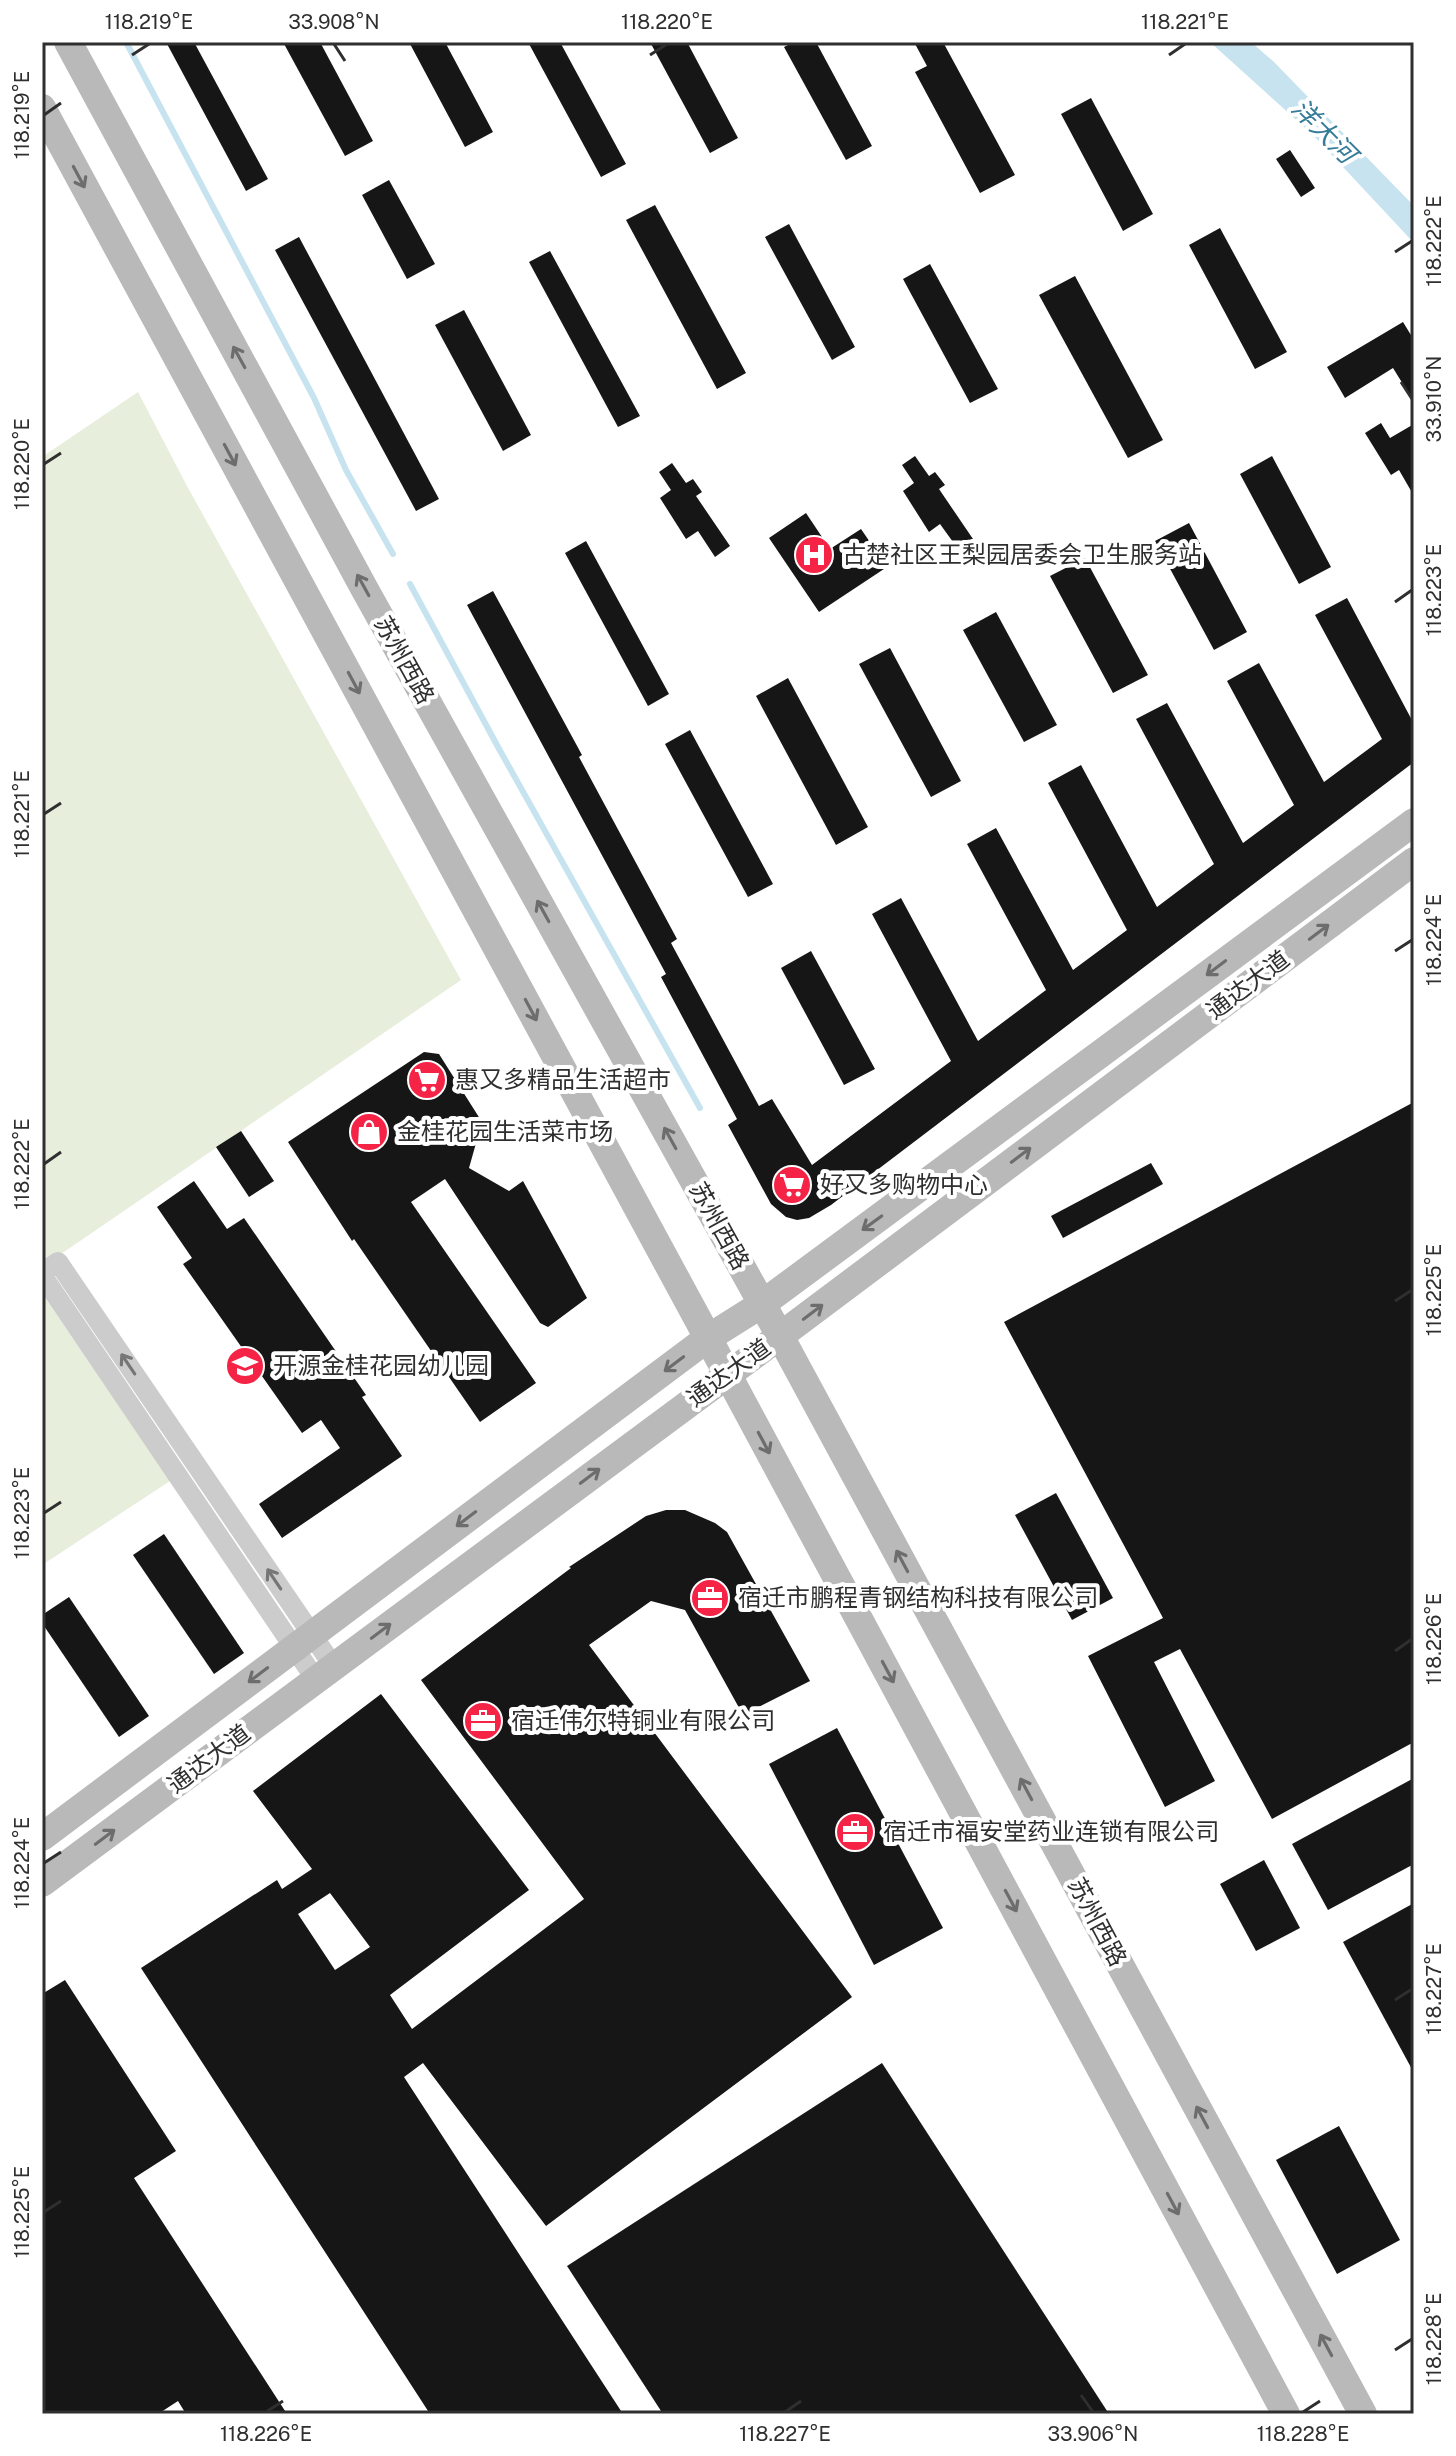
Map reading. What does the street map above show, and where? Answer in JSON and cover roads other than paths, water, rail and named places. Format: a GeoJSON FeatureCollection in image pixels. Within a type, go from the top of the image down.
{"type":"FeatureCollection","features":[{"type":"Feature","properties":{"kind":"main road","name":"苏州西路"},"geometry":{"type":"LineString","coordinates":[[68,42],[364,588],[780,1336],[1363,2414]]}},
{"type":"Feature","properties":{"kind":"main road"},"geometry":{"type":"LineString","coordinates":[[42,108],[728,1374],[1286,2414]]}},
{"type":"Feature","properties":{"kind":"main road","name":"通达大道"},"geometry":{"type":"LineString","coordinates":[[42,1837],[708,1338],[762,1304],[1414,822]]}},
{"type":"Feature","properties":{"kind":"main road","name":"通达大道"},"geometry":{"type":"LineString","coordinates":[[42,1883],[1414,861]]}},
{"type":"Feature","properties":{"kind":"street"},"geometry":{"type":"LineString","coordinates":[[303,1642],[197,1465],[58,1262],[42,1274],[179,1478],[325,1673]]}},
{"type":"Feature","properties":{"kind":"street"},"geometry":{"type":"LineString","coordinates":[[140,1420],[158,1408]]}},
{"type":"Feature","properties":{"kind":"street"},"geometry":{"type":"LineString","coordinates":[[179,1478],[197,1465]]}},
{"type":"Feature","properties":{"kind":"water","name":"洋大河"},"geometry":{"type":"Polygon","coordinates":[[[1210,42],[1251,42],[1274,62],[1414,206],[1414,243],[1314,136],[1210,42]]]}},
{"type":"Feature","properties":{"kind":"waterway"},"geometry":{"type":"LineString","coordinates":[[126,42],[314,398],[346,470],[393,554]]}},
{"type":"Feature","properties":{"kind":"waterway"},"geometry":{"type":"LineString","coordinates":[[410,584],[700,1108]]}},
{"type":"Feature","properties":{"kind":"place","name":"古楚社区王梨园居委会卫生服务站"},"geometry":{"type":"Point","coordinates":[814,555]}},
{"type":"Feature","properties":{"kind":"place","name":"惠又多精品生活超市"},"geometry":{"type":"Point","coordinates":[427,1080]}},
{"type":"Feature","properties":{"kind":"place","name":"金桂花园生活菜市场"},"geometry":{"type":"Point","coordinates":[369,1132]}},
{"type":"Feature","properties":{"kind":"place","name":"好又多购物中心"},"geometry":{"type":"Point","coordinates":[792,1185]}},
{"type":"Feature","properties":{"kind":"place","name":"开源金桂花园幼儿园"},"geometry":{"type":"Point","coordinates":[245,1366]}},
{"type":"Feature","properties":{"kind":"place","name":"宿迁市鹏程青钢结构科技有限公司"},"geometry":{"type":"Point","coordinates":[710,1598]}},
{"type":"Feature","properties":{"kind":"place","name":"宿迁伟尔特铜业有限公司"},"geometry":{"type":"Point","coordinates":[483,1721]}},
{"type":"Feature","properties":{"kind":"place","name":"宿迁市福安堂药业连锁有限公司"},"geometry":{"type":"Point","coordinates":[855,1832]}}]}
